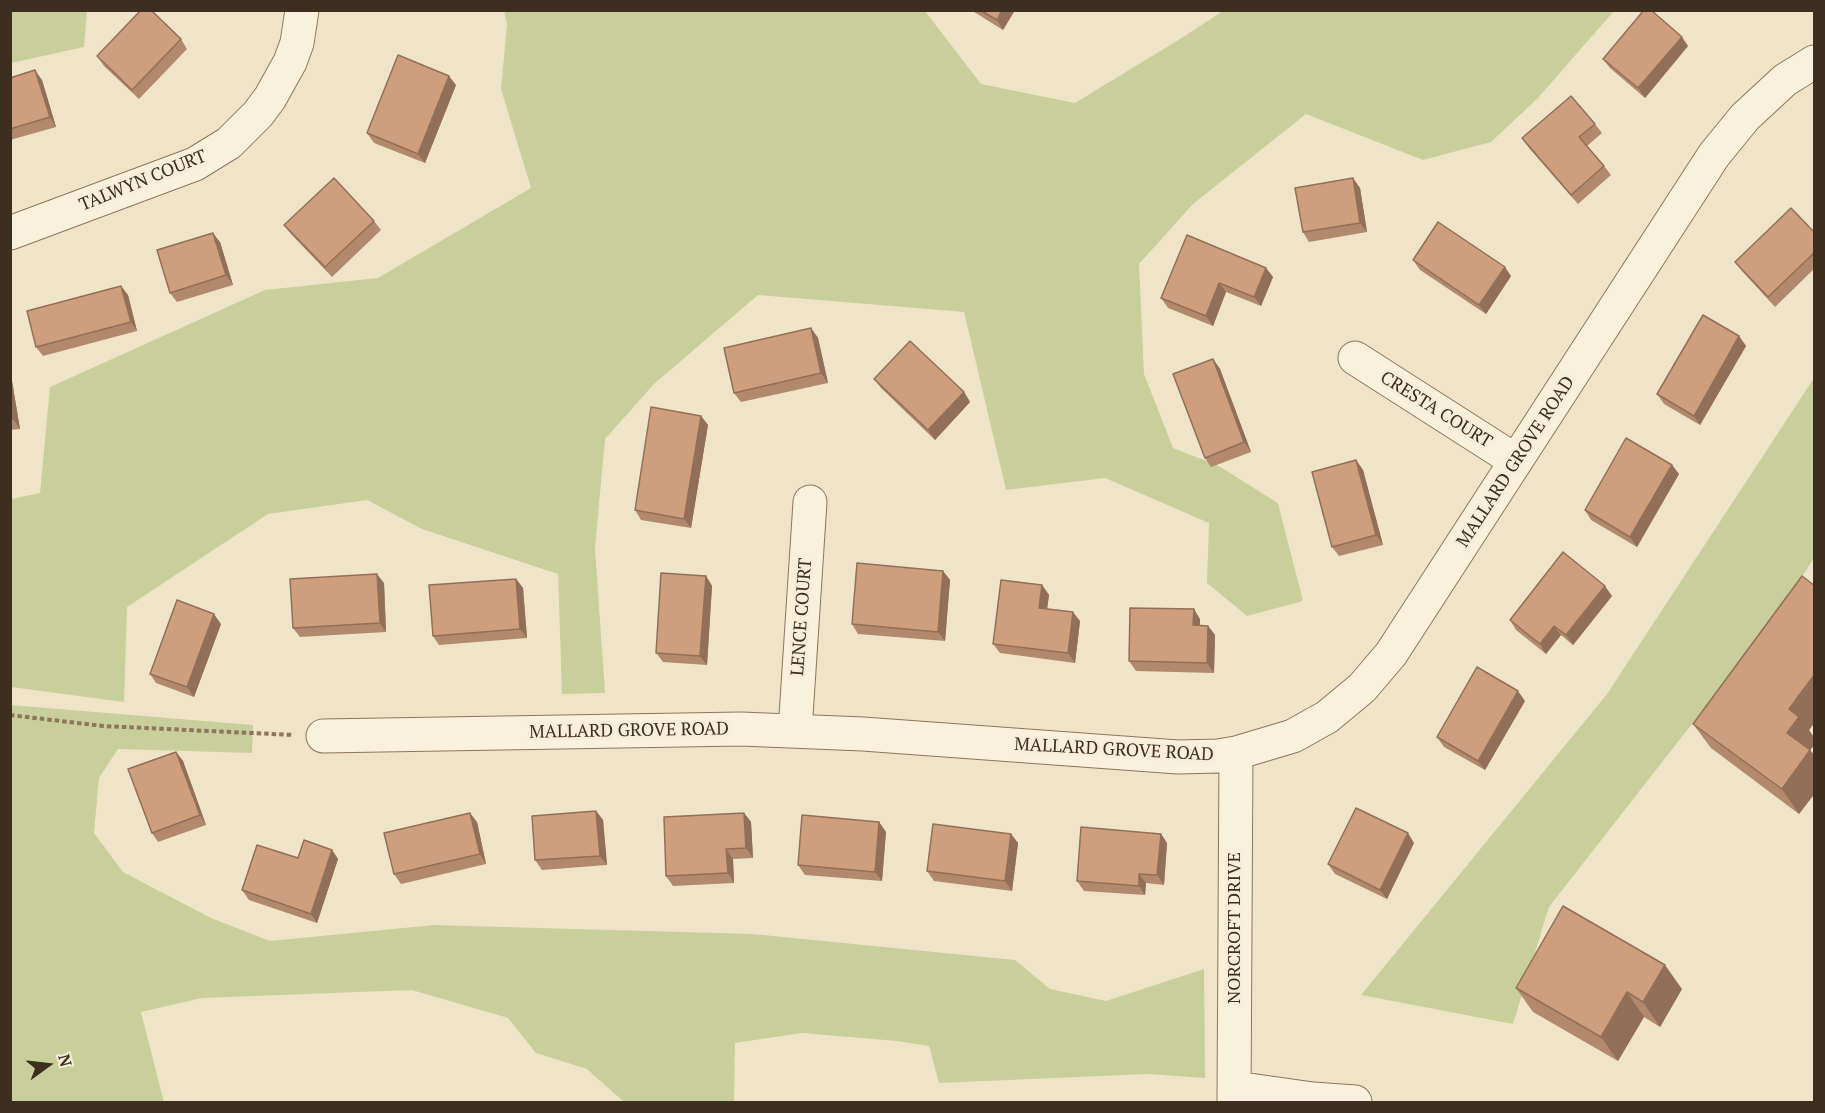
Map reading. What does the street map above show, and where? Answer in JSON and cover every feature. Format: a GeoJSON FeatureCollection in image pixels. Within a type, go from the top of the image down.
{"type":"FeatureCollection","features":[{"type":"Feature","properties":{"kind":"street","name":"TALWYN COURT"},"geometry":{"type":"LineString","coordinates":[[10,233],[195,164],[229,143],[258,114],[270,98],[290,62],[297,43],[302,10]]}},
{"type":"Feature","properties":{"kind":"street","name":"MALLARD GROVE ROAD"},"geometry":{"type":"LineString","coordinates":[[323,736],[741,729],[863,734],[1178,757],[1236,753],[1293,736],[1327,717],[1362,688],[1391,654],[1714,155],[1745,117],[1785,80],[1815,62]]}},
{"type":"Feature","properties":{"kind":"street","name":"CRESTA COURT"},"geometry":{"type":"LineString","coordinates":[[1355,358],[1516,461]]}},
{"type":"Feature","properties":{"kind":"street","name":"LENCE COURT"},"geometry":{"type":"LineString","coordinates":[[795,731],[810,502]]}},
{"type":"Feature","properties":{"kind":"street","name":"NORCROFT DRIVE"},"geometry":{"type":"LineString","coordinates":[[1234,1095],[1236,753]]}},
{"type":"Feature","properties":{"kind":"street"},"geometry":{"type":"LineString","coordinates":[[1234,1095],[1355,1102]]}},
{"type":"Feature","properties":{"kind":"path"},"geometry":{"type":"LineString","coordinates":[[10,715],[103,726],[323,736]]}},
{"type":"Feature","properties":{"kind":"green space"},"geometry":{"type":"Polygon","coordinates":[[[10,11],[87,11],[84,47],[11,63],[10,11]]]}},
{"type":"Feature","properties":{"kind":"green space"},"geometry":{"type":"Polygon","coordinates":[[[504,11],[925,11],[981,84],[1075,103],[1223,11],[1614,11],[1537,99],[1491,142],[1423,160],[1306,114],[1193,204],[1139,264],[1144,374],[1173,448],[1217,465],[1278,503],[1303,601],[1247,616],[1207,583],[1209,523],[1105,478],[1006,490],[964,312],[758,295],[654,384],[605,439],[595,548],[605,693],[562,694],[558,574],[422,529],[367,500],[268,514],[127,607],[124,702],[11,687],[11,499],[40,493],[50,387],[265,290],[378,278],[531,188],[501,89],[507,24],[504,11]]]}},
{"type":"Feature","properties":{"kind":"green space"},"geometry":{"type":"Polygon","coordinates":[[[1814,378],[1814,558],[1780,611],[1549,907],[1513,1024],[1361,995],[1607,694],[1814,378]]]}},
{"type":"Feature","properties":{"kind":"green space"},"geometry":{"type":"Polygon","coordinates":[[[10,705],[253,725],[252,753],[118,749],[99,778],[94,833],[123,872],[211,918],[270,941],[434,925],[753,934],[1015,960],[1050,989],[1106,1001],[1204,969],[1205,1078],[1148,1074],[939,1083],[929,1046],[802,1033],[735,1043],[734,1102],[624,1102],[587,1069],[536,1053],[508,1018],[412,990],[202,998],[141,1012],[164,1102],[11,1102],[10,705]]]}},
{"type":"Feature","properties":{"kind":"building"},"geometry":{"type":"Polygon","coordinates":[[[141,10],[151,10],[181,39],[132,90],[97,56],[141,10]]]}},
{"type":"Feature","properties":{"kind":"building"},"geometry":{"type":"Polygon","coordinates":[[[980,10],[1002,10],[997,20],[980,10]]]}},
{"type":"Feature","properties":{"kind":"building"},"geometry":{"type":"Polygon","coordinates":[[[1644,10],[1651,10],[1682,37],[1638,88],[1603,59],[1644,10]]]}},
{"type":"Feature","properties":{"kind":"building"},"geometry":{"type":"Polygon","coordinates":[[[398,55],[449,76],[418,154],[367,133],[398,55]]]}},
{"type":"Feature","properties":{"kind":"building"},"geometry":{"type":"Polygon","coordinates":[[[35,70],[50,117],[10,129],[10,78],[35,70]]]}},
{"type":"Feature","properties":{"kind":"building"},"geometry":{"type":"Polygon","coordinates":[[[1571,96],[1595,124],[1579,137],[1604,166],[1571,195],[1522,138],[1571,96]]]}},
{"type":"Feature","properties":{"kind":"building"},"geometry":{"type":"Polygon","coordinates":[[[334,178],[374,221],[325,267],[284,225],[334,178]]]}},
{"type":"Feature","properties":{"kind":"building"},"geometry":{"type":"Polygon","coordinates":[[[1353,178],[1360,223],[1303,232],[1295,188],[1353,178]]]}},
{"type":"Feature","properties":{"kind":"building"},"geometry":{"type":"Polygon","coordinates":[[[1791,208],[1815,233],[1815,252],[1768,297],[1735,262],[1791,208]]]}},
{"type":"Feature","properties":{"kind":"building"},"geometry":{"type":"Polygon","coordinates":[[[1438,222],[1505,267],[1479,305],[1413,260],[1438,222]]]}},
{"type":"Feature","properties":{"kind":"building"},"geometry":{"type":"Polygon","coordinates":[[[213,233],[226,275],[170,293],[157,250],[213,233]]]}},
{"type":"Feature","properties":{"kind":"building"},"geometry":{"type":"Polygon","coordinates":[[[1187,235],[1266,268],[1254,297],[1219,283],[1206,316],[1161,298],[1187,235]]]}},
{"type":"Feature","properties":{"kind":"building"},"geometry":{"type":"Polygon","coordinates":[[[121,286],[131,322],[36,347],[27,311],[121,286]]]}},
{"type":"Feature","properties":{"kind":"building"},"geometry":{"type":"Polygon","coordinates":[[[1703,315],[1739,336],[1694,416],[1657,394],[1703,315]]]}},
{"type":"Feature","properties":{"kind":"building"},"geometry":{"type":"Polygon","coordinates":[[[811,328],[821,373],[734,393],[724,348],[811,328]]]}},
{"type":"Feature","properties":{"kind":"building"},"geometry":{"type":"Polygon","coordinates":[[[910,341],[964,392],[928,430],[874,379],[910,341]]]}},
{"type":"Feature","properties":{"kind":"building"},"geometry":{"type":"Polygon","coordinates":[[[1213,359],[1244,442],[1205,458],[1173,374],[1213,359]]]}},
{"type":"Feature","properties":{"kind":"building"},"geometry":{"type":"Polygon","coordinates":[[[10,401],[13,419],[10,420],[10,401]]]}},
{"type":"Feature","properties":{"kind":"building"},"geometry":{"type":"Polygon","coordinates":[[[651,407],[701,416],[684,519],[635,510],[651,407]]]}},
{"type":"Feature","properties":{"kind":"building"},"geometry":{"type":"Polygon","coordinates":[[[1626,438],[1672,465],[1630,537],[1585,510],[1626,438]]]}},
{"type":"Feature","properties":{"kind":"building"},"geometry":{"type":"Polygon","coordinates":[[[1356,460],[1376,535],[1332,547],[1312,472],[1356,460]]]}},
{"type":"Feature","properties":{"kind":"building"},"geometry":{"type":"Polygon","coordinates":[[[1563,552],[1605,586],[1566,635],[1554,626],[1540,644],[1510,620],[1563,552]]]}},
{"type":"Feature","properties":{"kind":"building"},"geometry":{"type":"Polygon","coordinates":[[[857,563],[943,571],[938,632],[852,624],[857,563]]]}},
{"type":"Feature","properties":{"kind":"building"},"geometry":{"type":"Polygon","coordinates":[[[661,573],[706,576],[700,656],[656,653],[661,573]]]}},
{"type":"Feature","properties":{"kind":"building"},"geometry":{"type":"Polygon","coordinates":[[[377,574],[380,623],[293,628],[290,579],[377,574]]]}},
{"type":"Feature","properties":{"kind":"building"},"geometry":{"type":"Polygon","coordinates":[[[1802,576],[1815,586],[1815,674],[1789,709],[1799,717],[1787,733],[1810,750],[1782,789],[1693,724],[1802,576]]]}},
{"type":"Feature","properties":{"kind":"building"},"geometry":{"type":"Polygon","coordinates":[[[516,579],[520,629],[433,636],[429,585],[516,579]]]}},
{"type":"Feature","properties":{"kind":"building"},"geometry":{"type":"Polygon","coordinates":[[[1001,580],[1042,585],[1039,608],[1073,612],[1068,653],[993,644],[1001,580]]]}},
{"type":"Feature","properties":{"kind":"building"},"geometry":{"type":"Polygon","coordinates":[[[177,600],[214,614],[187,687],[150,674],[177,600]]]}},
{"type":"Feature","properties":{"kind":"building"},"geometry":{"type":"Polygon","coordinates":[[[1130,608],[1194,609],[1193,625],[1208,626],[1207,663],[1129,661],[1130,608]]]}},
{"type":"Feature","properties":{"kind":"building"},"geometry":{"type":"Polygon","coordinates":[[[1477,667],[1518,691],[1478,761],[1437,737],[1477,667]]]}},
{"type":"Feature","properties":{"kind":"building"},"geometry":{"type":"Polygon","coordinates":[[[176,752],[200,815],[152,833],[128,769],[176,752]]]}},
{"type":"Feature","properties":{"kind":"building"},"geometry":{"type":"Polygon","coordinates":[[[1356,808],[1408,833],[1380,890],[1328,864],[1356,808]]]}},
{"type":"Feature","properties":{"kind":"building"},"geometry":{"type":"Polygon","coordinates":[[[596,811],[600,856],[535,860],[532,816],[596,811]]]}},
{"type":"Feature","properties":{"kind":"building"},"geometry":{"type":"Polygon","coordinates":[[[470,813],[480,854],[394,874],[384,833],[470,813]]]}},
{"type":"Feature","properties":{"kind":"building"},"geometry":{"type":"Polygon","coordinates":[[[744,813],[746,848],[726,849],[728,873],[666,876],[664,817],[744,813]]]}},
{"type":"Feature","properties":{"kind":"building"},"geometry":{"type":"Polygon","coordinates":[[[802,815],[879,822],[875,872],[798,865],[802,815]]]}},
{"type":"Feature","properties":{"kind":"building"},"geometry":{"type":"Polygon","coordinates":[[[933,824],[1011,834],[1005,881],[927,871],[933,824]]]}},
{"type":"Feature","properties":{"kind":"building"},"geometry":{"type":"Polygon","coordinates":[[[1081,827],[1161,834],[1157,875],[1139,874],[1139,886],[1077,881],[1081,827]]]}},
{"type":"Feature","properties":{"kind":"building"},"geometry":{"type":"Polygon","coordinates":[[[304,840],[332,850],[311,914],[242,890],[257,845],[298,858],[304,840]]]}},
{"type":"Feature","properties":{"kind":"building"},"geometry":{"type":"Polygon","coordinates":[[[1563,906],[1665,965],[1643,1002],[1627,992],[1601,1037],[1516,988],[1563,906]]]}}]}
